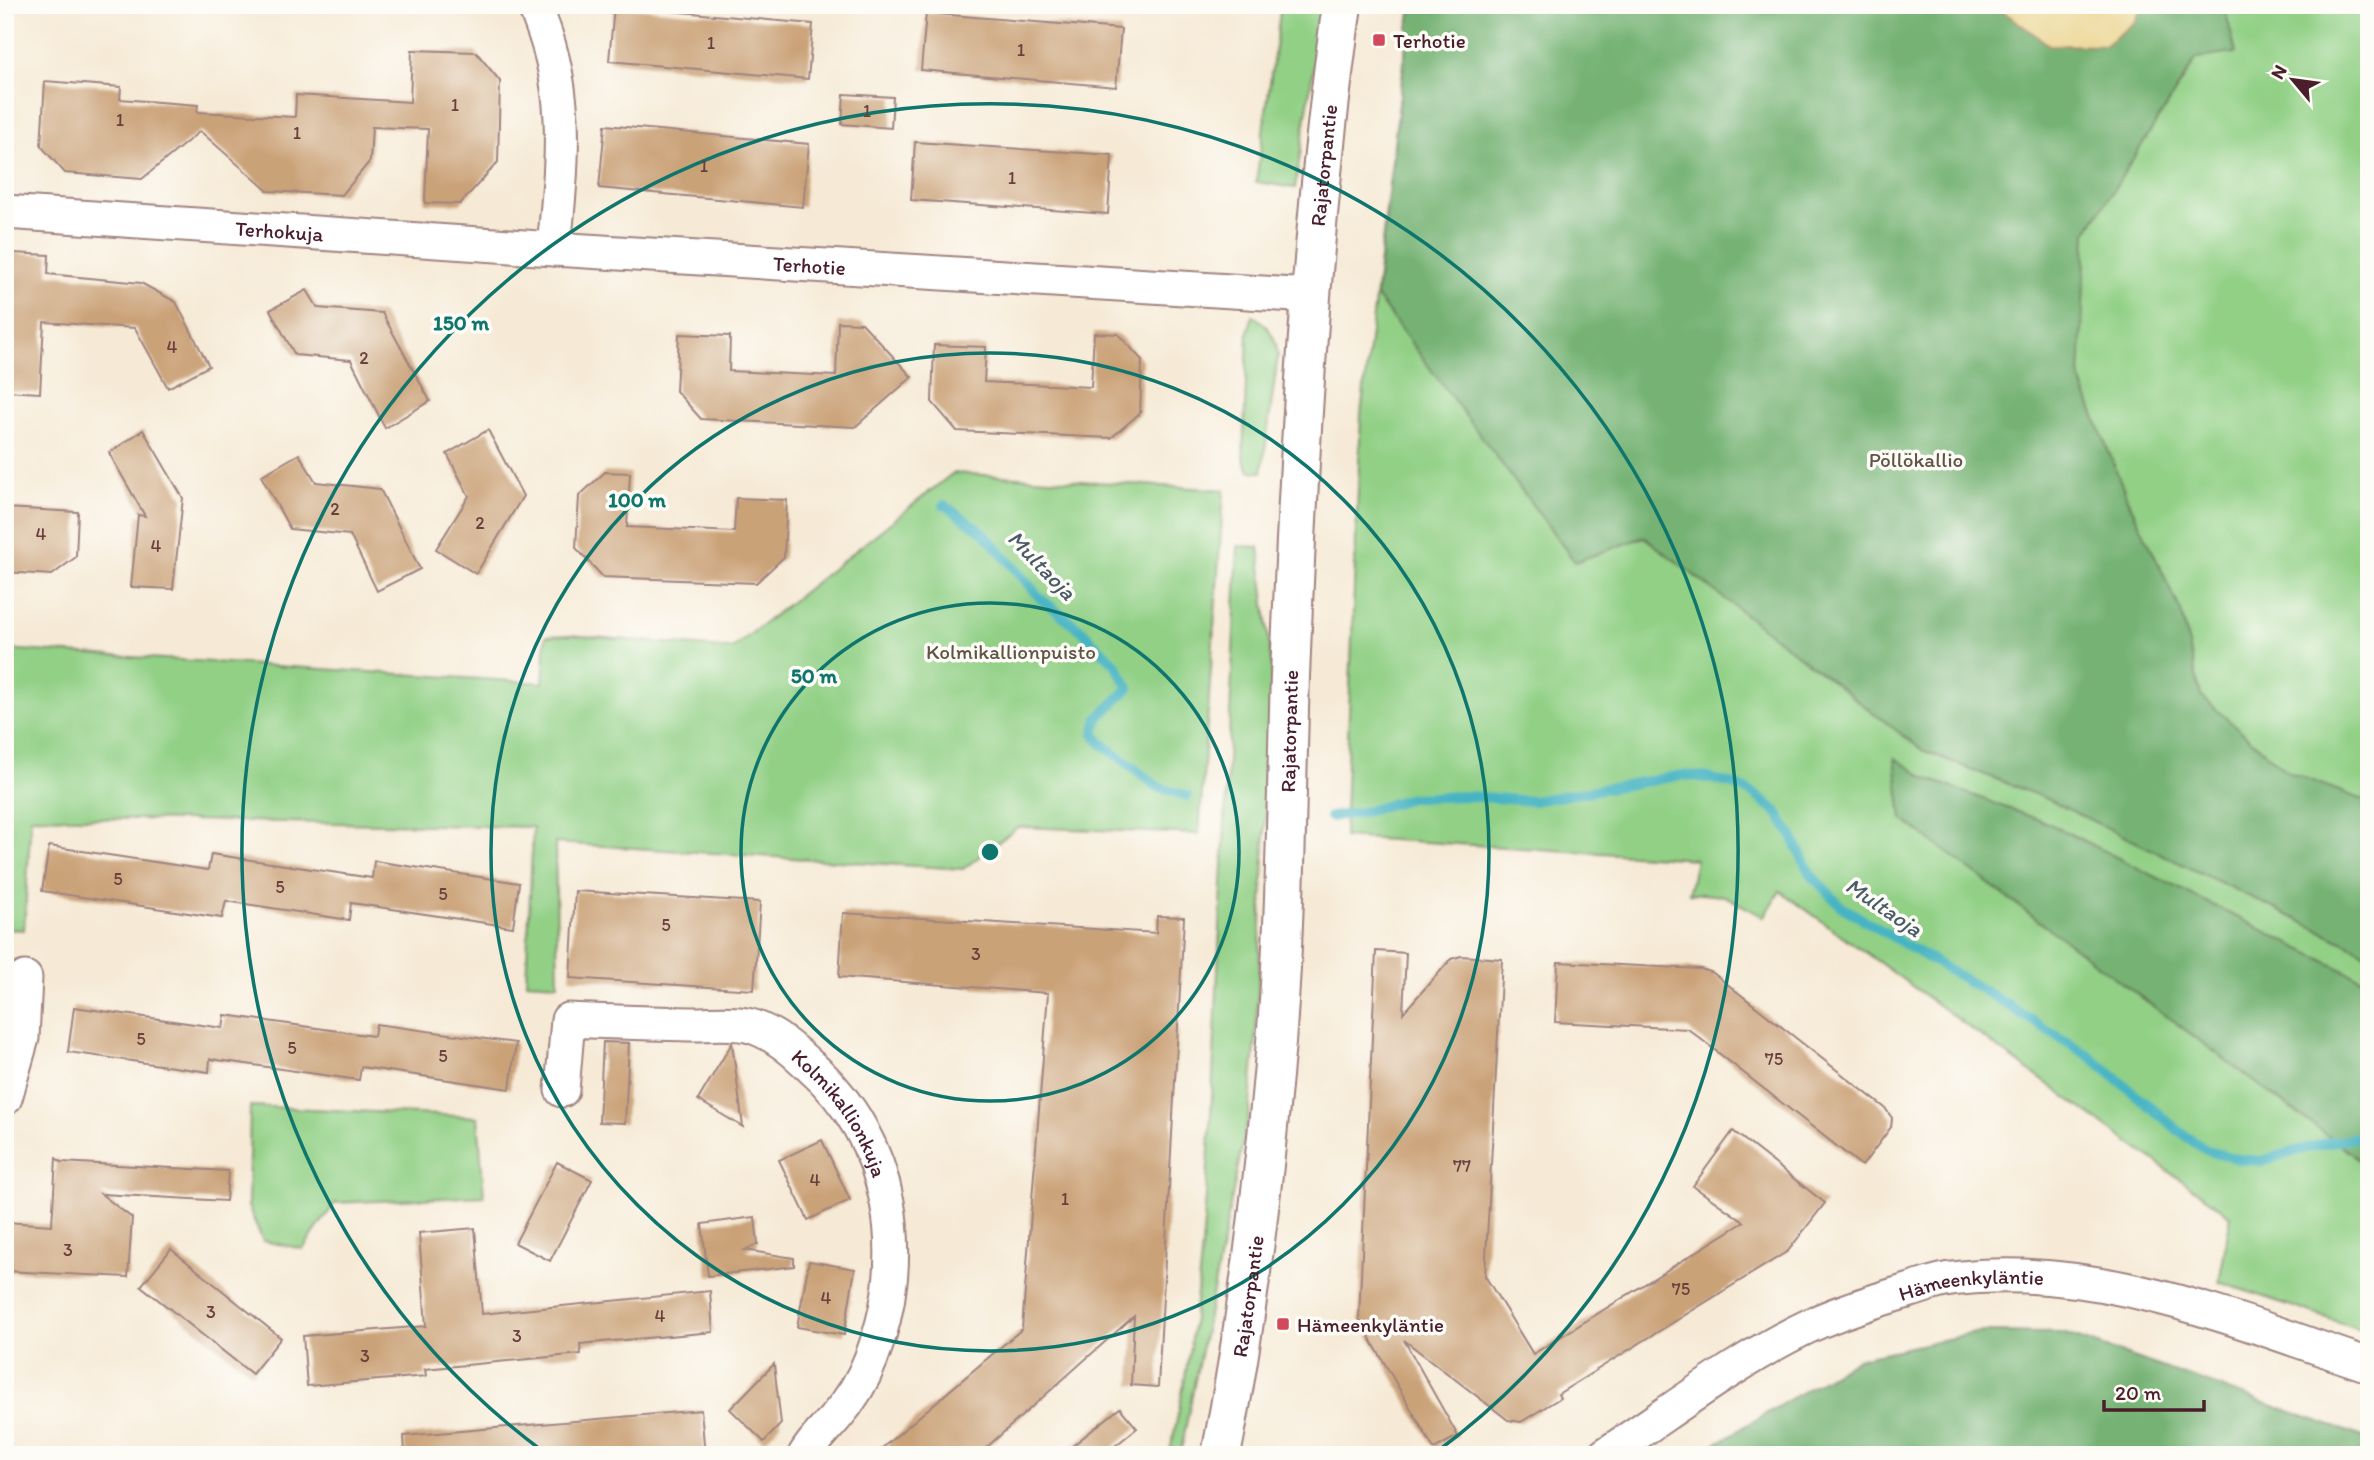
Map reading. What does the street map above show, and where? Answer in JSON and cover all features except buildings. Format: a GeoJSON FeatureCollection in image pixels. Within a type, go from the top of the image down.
{"type":"FeatureCollection","features":[{"type":"Feature","properties":{"kind":"main road","name":"Rajatorpantie"},"geometry":{"type":"LineString","coordinates":[[1221,1455],[1236,1380],[1276,1040],[1296,554],[1311,296],[1327,109],[1342,5]]}},
{"type":"Feature","properties":{"kind":"street"},"geometry":{"type":"LineString","coordinates":[[534,5],[553,58],[562,110],[562,159],[554,249]]}},
{"type":"Feature","properties":{"kind":"street","name":"Terhokuja"},"geometry":{"type":"LineString","coordinates":[[5,212],[554,249]]}},
{"type":"Feature","properties":{"kind":"street","name":"Terhotie"},"geometry":{"type":"LineString","coordinates":[[554,249],[1311,296]]}},
{"type":"Feature","properties":{"kind":"street"},"geometry":{"type":"LineString","coordinates":[[5,1098],[22,1038],[25,978]]}},
{"type":"Feature","properties":{"kind":"street","name":"Kolmikallionkuja"},"geometry":{"type":"LineString","coordinates":[[562,1090],[568,1020],[751,1026],[787,1045],[818,1073],[849,1108],[884,1184],[892,1225],[892,1274],[884,1316],[871,1360],[843,1408],[805,1455]]}},
{"type":"Feature","properties":{"kind":"street","name":"Hämeenkyläntie"},"geometry":{"type":"LineString","coordinates":[[1605,1455],[1744,1363],[1810,1326],[1874,1301],[1949,1279],[1990,1275],[2102,1283],[2168,1298],[2369,1364]]}},
{"type":"Feature","properties":{"kind":"green space"},"geometry":{"type":"Polygon","coordinates":[[[1281,5],[1323,5],[1295,188],[1256,182],[1281,5]]]}},
{"type":"Feature","properties":{"kind":"green space","name":"Pöllökallio"},"geometry":{"type":"Polygon","coordinates":[[[1411,5],[2369,5],[2369,1332],[2219,1282],[2231,1216],[1780,891],[1764,917],[1725,896],[1689,893],[1696,859],[1344,837],[1361,414],[1411,5]]]}},
{"type":"Feature","properties":{"kind":"green space"},"geometry":{"type":"Polygon","coordinates":[[[1411,5],[2224,5],[2236,53],[2197,58],[2086,233],[2080,379],[2128,500],[2181,611],[2201,696],[2288,772],[2369,802],[2369,956],[2047,799],[1922,750],[1644,537],[1575,562],[1376,296],[1411,5]]]}},
{"type":"Feature","properties":{"kind":"green space"},"geometry":{"type":"Polygon","coordinates":[[[1253,315],[1270,332],[1278,355],[1262,472],[1249,471],[1243,458],[1248,332],[1253,315]]]}},
{"type":"Feature","properties":{"kind":"green space","name":"Kolmikallionpuisto"},"geometry":{"type":"Polygon","coordinates":[[[953,473],[1224,490],[1199,834],[1018,827],[963,869],[555,843],[558,984],[526,982],[533,827],[31,817],[24,930],[5,929],[5,649],[543,683],[546,636],[571,635],[732,649],[953,473]]]}},
{"type":"Feature","properties":{"kind":"green space"},"geometry":{"type":"Polygon","coordinates":[[[1238,546],[1259,547],[1272,670],[1256,1038],[1249,1112],[1180,1455],[1169,1455],[1190,1346],[1203,1235],[1238,546]]]}},
{"type":"Feature","properties":{"kind":"green space"},"geometry":{"type":"Polygon","coordinates":[[[1895,758],[1926,778],[2050,824],[2369,983],[2369,1167],[1902,819],[1895,758]]]}},
{"type":"Feature","properties":{"kind":"green space"},"geometry":{"type":"Polygon","coordinates":[[[250,1106],[478,1117],[484,1196],[335,1203],[303,1249],[263,1241],[248,1206],[250,1106]]]}},
{"type":"Feature","properties":{"kind":"green space"},"geometry":{"type":"Polygon","coordinates":[[[1980,1332],[2064,1333],[2369,1439],[2369,1455],[1697,1455],[1859,1358],[1980,1332]]]}},
{"type":"Feature","properties":{"kind":"sand"},"geometry":{"type":"Polygon","coordinates":[[[1994,5],[2143,5],[2135,22],[2104,46],[2049,45],[1994,5]]]}},
{"type":"Feature","properties":{"kind":"waterway","name":"Multaoja"},"geometry":{"type":"LineString","coordinates":[[944,505],[983,532],[1041,599],[1080,629],[1116,665],[1129,688],[1098,718],[1094,734],[1101,743],[1158,787],[1187,796]]}},
{"type":"Feature","properties":{"kind":"waterway","name":"Multaoja"},"geometry":{"type":"LineString","coordinates":[[1330,817],[1368,811],[1410,798],[1467,796],[1533,801],[1683,775],[1735,785],[1754,794],[1777,812],[1810,874],[1842,907],[2091,1057],[2185,1136],[2208,1151],[2238,1159],[2261,1161],[2325,1143],[2369,1135]]}},
{"type":"Feature","properties":{"kind":"place","name":"Terhotie"},"geometry":{"type":"Point","coordinates":[1379,40]}},
{"type":"Feature","properties":{"kind":"place","name":"Hämeenkyläntie"},"geometry":{"type":"Point","coordinates":[1283,1324]}}]}
